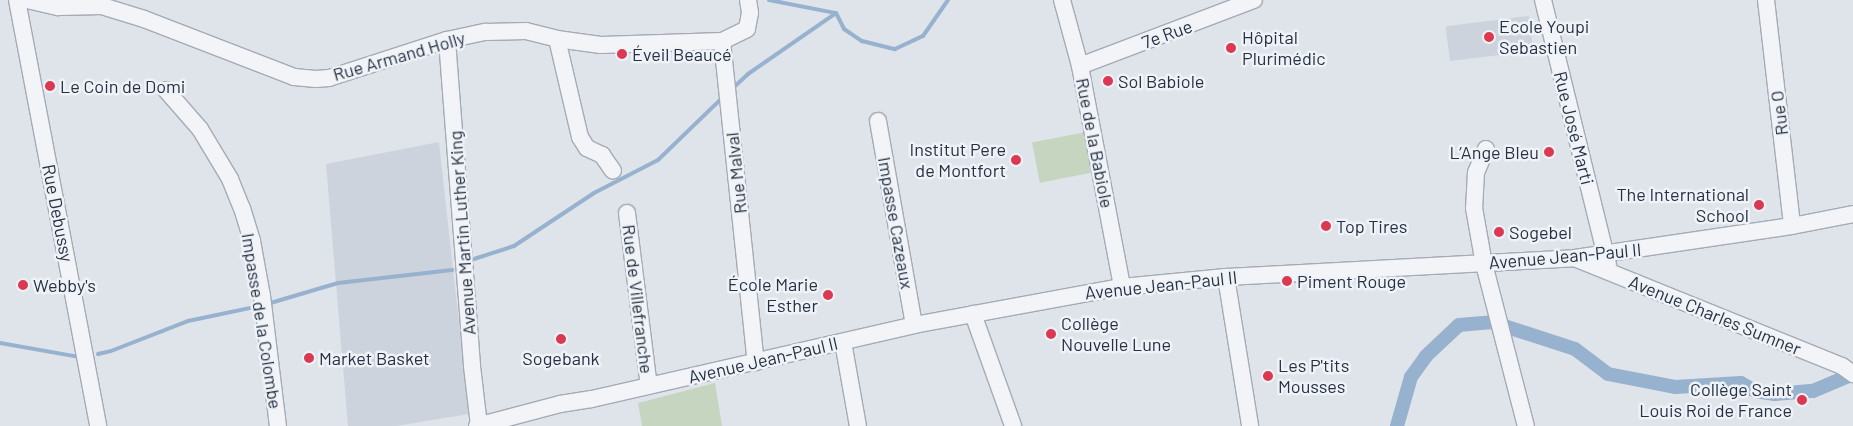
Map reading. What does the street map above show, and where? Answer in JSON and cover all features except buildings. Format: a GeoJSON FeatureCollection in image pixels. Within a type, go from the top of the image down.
{"type":"FeatureCollection","features":[{"type":"Feature","properties":{"kind":"street","name":"Rue Debussy"},"geometry":{"type":"LineString","coordinates":[[17,0],[98,426]]}},
{"type":"Feature","properties":{"kind":"street","name":"Rue Armand Holly"},"geometry":{"type":"LineString","coordinates":[[27,0],[58,7],[102,6],[144,19],[294,77],[329,78],[447,40],[486,32],[518,32],[601,45],[722,40]]}},
{"type":"Feature","properties":{"kind":"street","name":"Rue de la Babiole"},"geometry":{"type":"LineString","coordinates":[[1062,0],[1080,66],[1122,287]]}},
{"type":"Feature","properties":{"kind":"street","name":"7e Rue"},"geometry":{"type":"LineString","coordinates":[[1080,66],[1254,0]]}},
{"type":"Feature","properties":{"kind":"street","name":"Rue José Marti"},"geometry":{"type":"LineString","coordinates":[[1543,0],[1610,272]]}},
{"type":"Feature","properties":{"kind":"street","name":"Rue O"},"geometry":{"type":"LineString","coordinates":[[1766,0],[1792,226]]}},
{"type":"Feature","properties":{"kind":"street"},"geometry":{"type":"LineString","coordinates":[[722,40],[747,29],[749,6]]}},
{"type":"Feature","properties":{"kind":"street"},"geometry":{"type":"LineString","coordinates":[[557,39],[580,137],[587,148],[602,156],[613,171]]}},
{"type":"Feature","properties":{"kind":"street","name":"Avenue Martin Luther King"},"geometry":{"type":"LineString","coordinates":[[447,40],[472,366],[479,426]]}},
{"type":"Feature","properties":{"kind":"street","name":"Rue Malval"},"geometry":{"type":"LineString","coordinates":[[722,40],[756,362]]}},
{"type":"Feature","properties":{"kind":"street","name":"Impasse de la Colombe"},"geometry":{"type":"LineString","coordinates":[[166,90],[200,129],[230,179],[242,208],[252,241],[278,426]]}},
{"type":"Feature","properties":{"kind":"street","name":"Impasse Cazeaux"},"geometry":{"type":"LineString","coordinates":[[878,121],[914,325]]}},
{"type":"Feature","properties":{"kind":"street"},"geometry":{"type":"LineString","coordinates":[[1486,149],[1476,172],[1474,208],[1484,264],[1526,426]]}},
{"type":"Feature","properties":{"kind":"street","name":"Rue de Villefranche"},"geometry":{"type":"LineString","coordinates":[[627,213],[649,386]]}},
{"type":"Feature","properties":{"kind":"street","name":"Avenue Jean-Paul II"},"geometry":{"type":"LineString","coordinates":[[479,426],[560,404],[649,386],[914,325],[1122,287],[1226,276],[1575,258],[1792,226],[1853,214]]}},
{"type":"Feature","properties":{"kind":"street","name":"Avenue Charles Sumner"},"geometry":{"type":"LineString","coordinates":[[1575,258],[1847,370]]}},
{"type":"Feature","properties":{"kind":"street"},"geometry":{"type":"LineString","coordinates":[[1226,276],[1250,426]]}},
{"type":"Feature","properties":{"kind":"street"},"geometry":{"type":"LineString","coordinates":[[973,314],[1013,426]]}},
{"type":"Feature","properties":{"kind":"street"},"geometry":{"type":"LineString","coordinates":[[843,342],[858,426]]}},
{"type":"Feature","properties":{"kind":"shaded area","name":"Ecole Youpi Sebastien"},"geometry":{"type":"Polygon","coordinates":[[[1529,16],[1533,51],[1450,61],[1446,26],[1529,16]]]}},
{"type":"Feature","properties":{"kind":"shaded area"},"geometry":{"type":"Polygon","coordinates":[[[439,142],[469,414],[396,426],[348,426],[326,164],[439,142]]]}},
{"type":"Feature","properties":{"kind":"green space"},"geometry":{"type":"Polygon","coordinates":[[[1086,132],[1094,172],[1040,183],[1032,142],[1086,132]]]}},
{"type":"Feature","properties":{"kind":"green space"},"geometry":{"type":"Polygon","coordinates":[[[715,383],[722,426],[642,426],[638,403],[715,383]]]}},
{"type":"Feature","properties":{"kind":"waterway"},"geometry":{"type":"LineString","coordinates":[[769,0],[835,13]]}},
{"type":"Feature","properties":{"kind":"waterway"},"geometry":{"type":"LineString","coordinates":[[836,13],[844,29],[862,41],[895,49],[923,36],[948,0]]}},
{"type":"Feature","properties":{"kind":"waterway"},"geometry":{"type":"LineString","coordinates":[[733,88],[748,74],[836,13]]}},
{"type":"Feature","properties":{"kind":"waterway"},"geometry":{"type":"LineString","coordinates":[[474,259],[514,246],[594,193],[658,160],[722,98]]}},
{"type":"Feature","properties":{"kind":"waterway"},"geometry":{"type":"LineString","coordinates":[[267,304],[338,283],[452,270]]}},
{"type":"Feature","properties":{"kind":"waterway"},"geometry":{"type":"LineString","coordinates":[[98,354],[111,351],[188,321],[260,306]]}},
{"type":"Feature","properties":{"kind":"waterway"},"geometry":{"type":"LineString","coordinates":[[1397,426],[1411,377],[1426,356],[1459,325],[1492,322],[1575,349],[1608,374],[1675,387],[1741,383],[1755,391],[1775,394],[1813,391],[1853,374]]}},
{"type":"Feature","properties":{"kind":"waterway"},"geometry":{"type":"LineString","coordinates":[[0,343],[79,357]]}},
{"type":"Feature","properties":{"kind":"place","name":"Ecole Youpi Sebastien"},"geometry":{"type":"Point","coordinates":[1489,37]}},
{"type":"Feature","properties":{"kind":"place","name":"Hôpital Plurimédic"},"geometry":{"type":"Point","coordinates":[1231,48]}},
{"type":"Feature","properties":{"kind":"place","name":"Éveil Beaucé"},"geometry":{"type":"Point","coordinates":[622,54]}},
{"type":"Feature","properties":{"kind":"place","name":"Sol Babiole"},"geometry":{"type":"Point","coordinates":[1108,81]}},
{"type":"Feature","properties":{"kind":"place","name":"Le Coin de Domi"},"geometry":{"type":"Point","coordinates":[50,86]}},
{"type":"Feature","properties":{"kind":"place","name":"L’Ange Bleu"},"geometry":{"type":"Point","coordinates":[1549,152]}},
{"type":"Feature","properties":{"kind":"place","name":"Institut Pere de Montfort"},"geometry":{"type":"Point","coordinates":[1016,160]}},
{"type":"Feature","properties":{"kind":"place","name":"The International School"},"geometry":{"type":"Point","coordinates":[1759,205]}},
{"type":"Feature","properties":{"kind":"place","name":"Top Tires"},"geometry":{"type":"Point","coordinates":[1326,226]}},
{"type":"Feature","properties":{"kind":"place","name":"Sogebel"},"geometry":{"type":"Point","coordinates":[1499,232]}},
{"type":"Feature","properties":{"kind":"place","name":"Piment Rouge"},"geometry":{"type":"Point","coordinates":[1287,281]}},
{"type":"Feature","properties":{"kind":"place","name":"Webby's"},"geometry":{"type":"Point","coordinates":[23,285]}},
{"type":"Feature","properties":{"kind":"place","name":"École Marie Esther"},"geometry":{"type":"Point","coordinates":[828,295]}},
{"type":"Feature","properties":{"kind":"place","name":"Collège Nouvelle Lune"},"geometry":{"type":"Point","coordinates":[1051,334]}},
{"type":"Feature","properties":{"kind":"place","name":"Sogebank"},"geometry":{"type":"Point","coordinates":[561,339]}},
{"type":"Feature","properties":{"kind":"place","name":"Market Basket"},"geometry":{"type":"Point","coordinates":[309,358]}},
{"type":"Feature","properties":{"kind":"place","name":"Les P'tits Mousses"},"geometry":{"type":"Point","coordinates":[1268,376]}},
{"type":"Feature","properties":{"kind":"place","name":"Collège Saint Louis Roi de France"},"geometry":{"type":"Point","coordinates":[1802,400]}}]}
